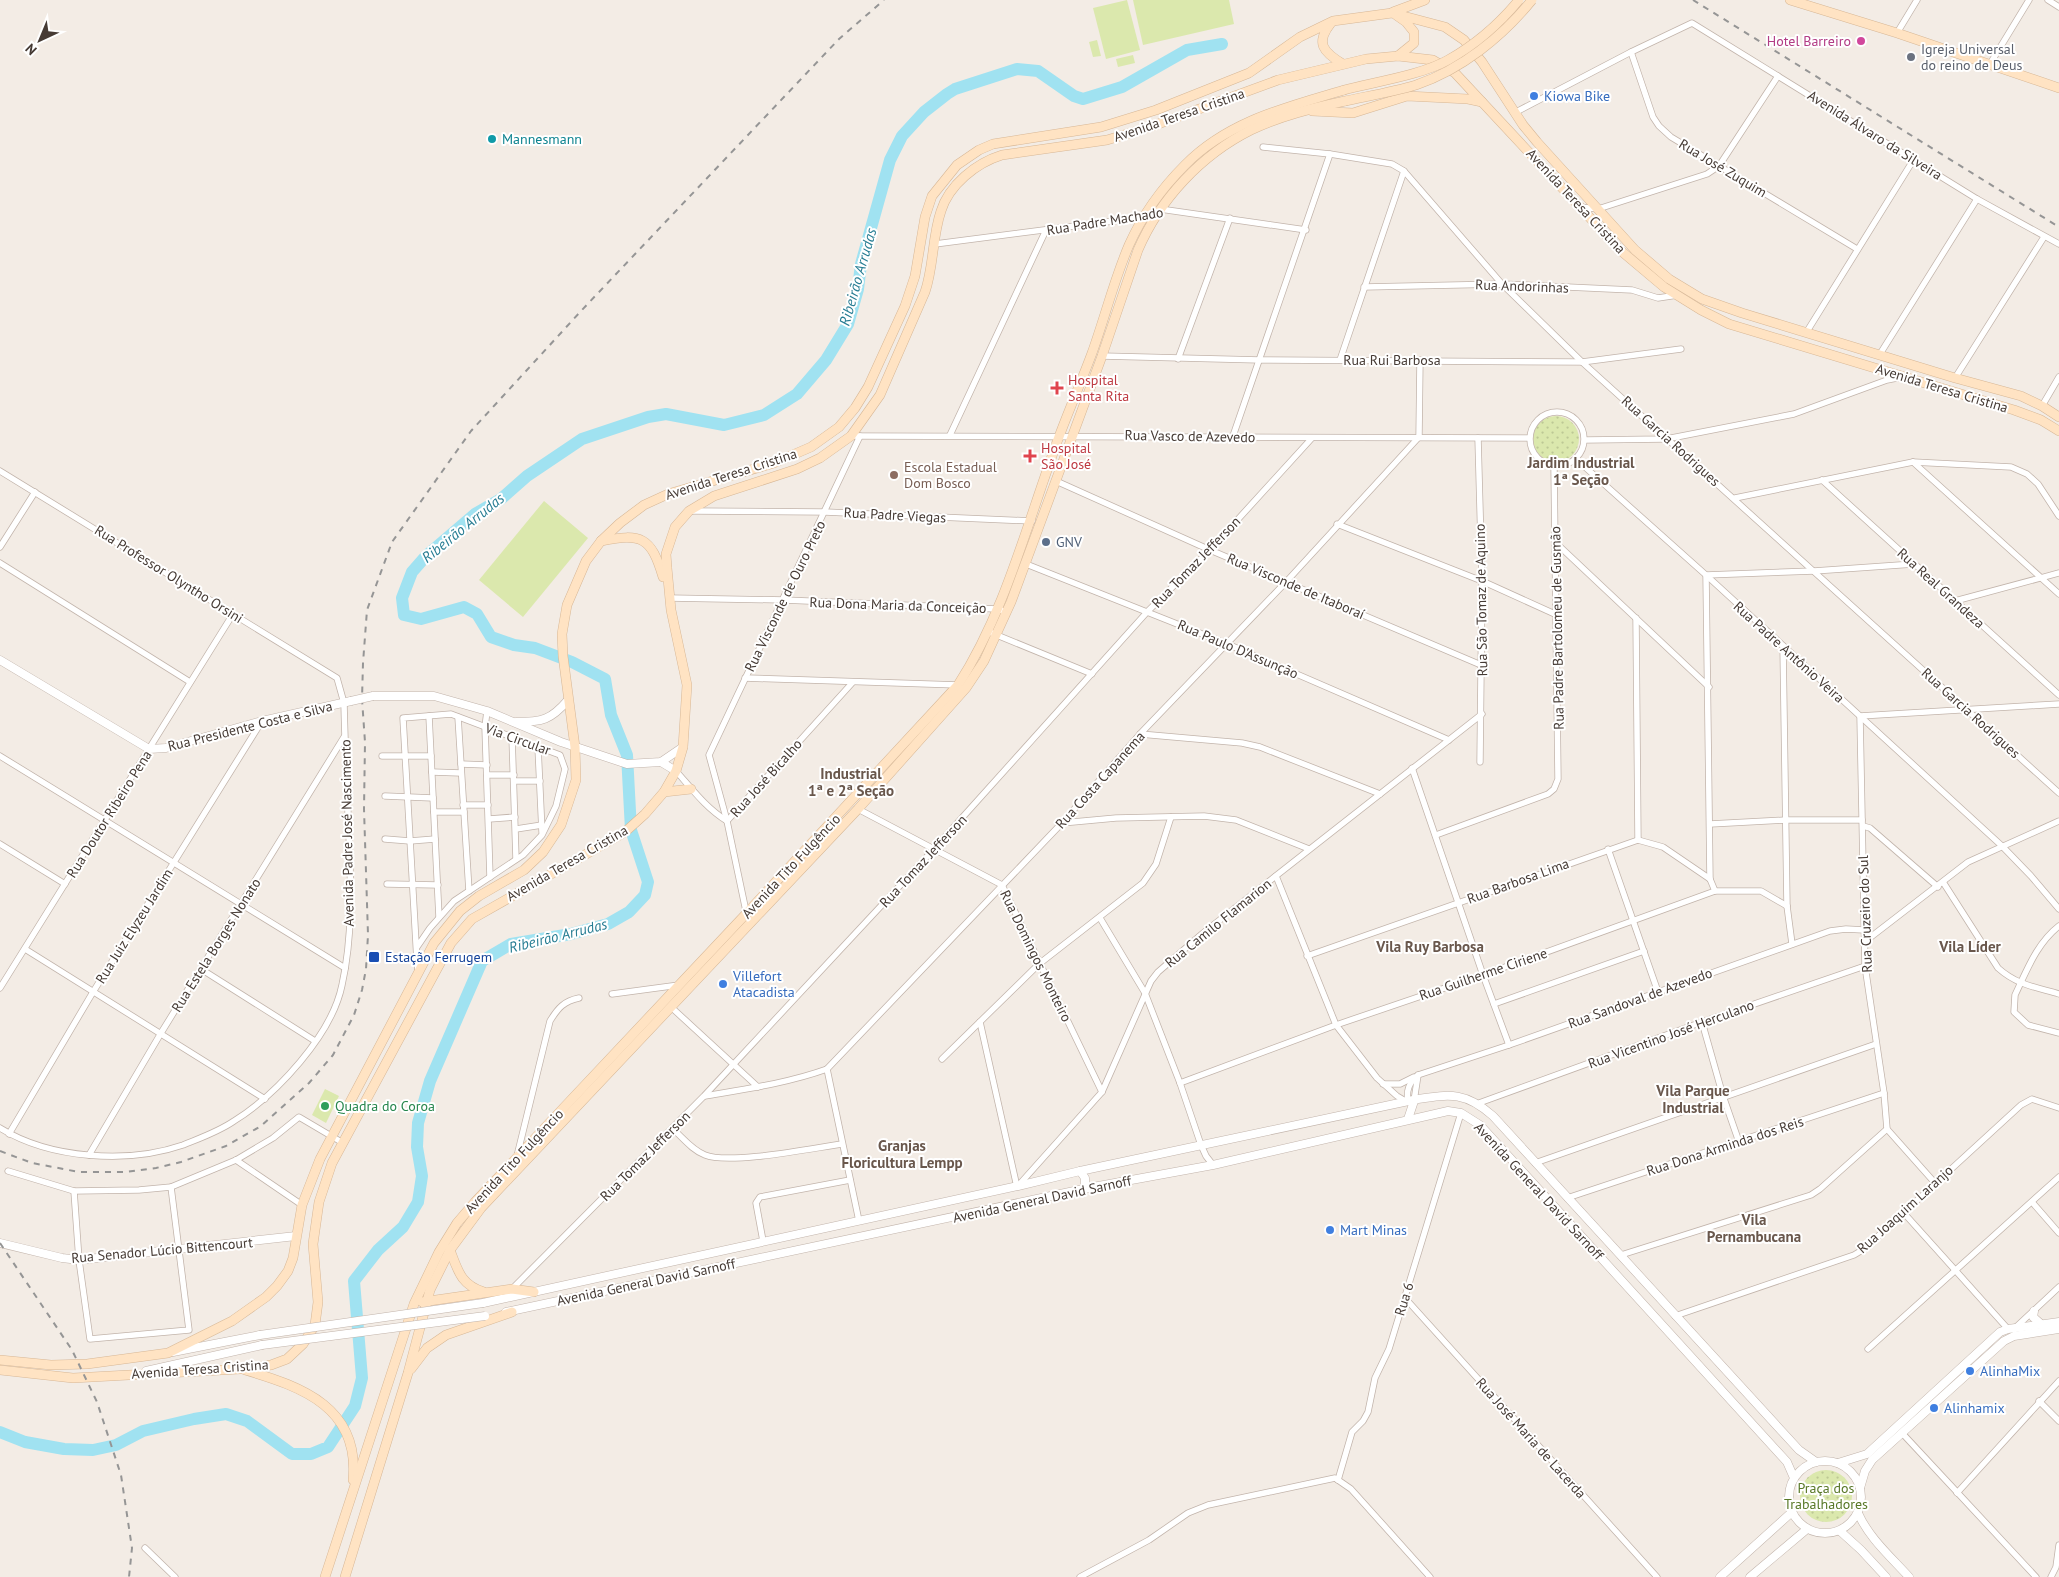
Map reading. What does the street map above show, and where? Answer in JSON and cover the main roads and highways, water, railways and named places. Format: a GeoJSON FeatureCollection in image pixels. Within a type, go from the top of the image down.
{"type":"FeatureCollection","features":[{"type":"Feature","properties":{"kind":"main road"},"geometry":{"type":"LineString","coordinates":[[1392,13],[1426,0]]}},
{"type":"Feature","properties":{"kind":"main road","name":"Avenida Tito Fulgêncio"},"geometry":{"type":"LineString","coordinates":[[351,1499],[414,1304],[429,1270],[457,1223],[517,1156],[679,984],[749,918],[858,809],[966,688],[984,661],[997,609],[1059,436],[1092,353],[1129,246],[1162,191],[1186,164],[1213,142],[1248,120],[1344,90],[1410,74],[1448,60],[1480,38],[1510,12],[1519,0]]}},
{"type":"Feature","properties":{"kind":"main road","name":"Avenida Tito Fulgêncio"},"geometry":{"type":"LineString","coordinates":[[408,1373],[430,1290],[450,1250],[481,1208],[671,1007],[958,686],[1006,612],[1026,564],[1102,356],[1138,250],[1160,210],[1190,174],[1219,149],[1251,130],[1304,110],[1416,85],[1456,66],[1488,45],[1518,18],[1532,0]]}},
{"type":"Feature","properties":{"kind":"main road"},"geometry":{"type":"LineString","coordinates":[[1790,0],[1807,3],[2059,88]]}},
{"type":"Feature","properties":{"kind":"main road"},"geometry":{"type":"LineString","coordinates":[[1392,13],[1406,22],[1414,32],[1414,43],[1398,56]]}},
{"type":"Feature","properties":{"kind":"main road","name":"Avenida Teresa Cristina"},"geometry":{"type":"LineString","coordinates":[[0,1360],[51,1365],[87,1364],[168,1353],[232,1321],[266,1297],[277,1286],[288,1271],[293,1258],[302,1205],[311,1179],[434,944],[460,911],[479,896],[524,870],[543,852],[561,825],[576,780],[575,747],[565,679],[562,634],[566,605],[586,561],[601,541],[620,523],[644,505],[668,494],[774,463],[811,447],[839,427],[855,408],[868,387],[905,306],[915,276],[925,217],[932,196],[943,180],[966,158],[993,144],[1101,127],[1156,110],[1249,73],[1300,37],[1333,21],[1392,13],[1445,27],[1464,40],[1482,62],[1537,142],[1634,250],[1669,279],[1702,299],[1955,378],[2002,390],[2042,406],[2059,417]]}},
{"type":"Feature","properties":{"kind":"main road"},"geometry":{"type":"LineString","coordinates":[[1333,21],[1322,33],[1322,40],[1325,50],[1343,64]]}},
{"type":"Feature","properties":{"kind":"main road","name":"Avenida Teresa Cristina"},"geometry":{"type":"LineString","coordinates":[[0,1370],[72,1378],[240,1369],[271,1365],[287,1359],[303,1344],[315,1325],[318,1302],[313,1244],[319,1202],[332,1164],[451,943],[472,919],[501,901],[607,844],[625,832],[657,801],[676,771],[683,747],[687,685],[668,595],[666,554],[669,540],[675,527],[689,511],[714,496],[797,469],[820,458],[855,436],[888,378],[925,292],[930,276],[941,210],[959,183],[974,168],[986,160],[1002,155],[1107,140],[1150,127],[1278,80],[1343,64],[1398,56],[1433,60],[1455,73],[1620,250],[1664,287],[1730,324],[2014,410],[2041,420],[2059,431]]}},
{"type":"Feature","properties":{"kind":"main road"},"geometry":{"type":"LineString","coordinates":[[1304,110],[1333,114],[1353,113],[1407,96],[1468,99],[1482,102]]}},
{"type":"Feature","properties":{"kind":"main road"},"geometry":{"type":"LineString","coordinates":[[601,541],[624,536],[639,538],[651,546],[668,595]]}},
{"type":"Feature","properties":{"kind":"main road"},"geometry":{"type":"LineString","coordinates":[[664,792],[691,789]]}},
{"type":"Feature","properties":{"kind":"main road"},"geometry":{"type":"LineString","coordinates":[[450,1250],[459,1274],[468,1286],[486,1293]]}},
{"type":"Feature","properties":{"kind":"main road"},"geometry":{"type":"LineString","coordinates":[[414,1304],[512,1289],[534,1292]]}},
{"type":"Feature","properties":{"kind":"main road"},"geometry":{"type":"LineString","coordinates":[[345,1577],[408,1373],[427,1348],[446,1335],[512,1312]]}},
{"type":"Feature","properties":{"kind":"main road"},"geometry":{"type":"LineString","coordinates":[[240,1369],[281,1381],[304,1391],[325,1405],[347,1434],[353,1450],[355,1463],[351,1499],[325,1577]]}},
{"type":"Feature","properties":{"kind":"waterway","name":"Ribeirão Arrudas"},"geometry":{"type":"LineString","coordinates":[[0,1432],[25,1442],[64,1449],[93,1450],[116,1445],[143,1431],[194,1419],[226,1414],[247,1421],[292,1454],[311,1454],[328,1447],[355,1406],[362,1378],[354,1281],[378,1250],[403,1227],[418,1202],[422,1176],[417,1147],[418,1123],[430,1081],[482,961],[511,944],[571,934],[608,924],[629,912],[645,895],[648,882],[631,830],[627,755],[611,715],[605,679],[572,662],[535,648],[514,645],[491,637],[477,614],[464,607],[421,619],[404,615],[402,598],[412,572],[426,556],[475,514],[501,499],[527,476],[582,439],[648,417],[666,414],[724,425],[764,415],[797,394],[826,360],[848,324],[858,289],[861,264],[890,160],[902,136],[924,112],[947,94],[955,89],[1017,69],[1038,71],[1074,96],[1083,99],[1122,87],[1187,50],[1222,44]]}},
{"type":"Feature","properties":{"kind":"railway"},"geometry":{"type":"LineString","coordinates":[[0,1151],[32,1163],[79,1172],[126,1172],[181,1162],[226,1146],[261,1126],[309,1083],[333,1055],[354,1015],[366,969],[368,935],[364,809],[363,663],[367,610],[392,542],[471,431],[581,311],[839,39],[884,0]]}},
{"type":"Feature","properties":{"kind":"railway"},"geometry":{"type":"LineString","coordinates":[[1693,0],[2059,227]]}},
{"type":"Feature","properties":{"kind":"railway"},"geometry":{"type":"LineString","coordinates":[[0,1243],[72,1350],[97,1402],[121,1475],[132,1548],[129,1577]]}},
{"type":"Feature","properties":{"kind":"place","name":"Hotel Barreiro"},"geometry":{"type":"Point","coordinates":[1861,41]}},
{"type":"Feature","properties":{"kind":"place","name":"Igreja Universal do reino de Deus"},"geometry":{"type":"Point","coordinates":[1911,57]}},
{"type":"Feature","properties":{"kind":"place","name":"Kiowa Bike"},"geometry":{"type":"Point","coordinates":[1534,96]}},
{"type":"Feature","properties":{"kind":"place","name":"Mannesmann"},"geometry":{"type":"Point","coordinates":[492,139]}},
{"type":"Feature","properties":{"kind":"place","name":"Hospital Santa Rita"},"geometry":{"type":"Point","coordinates":[1057,388]}},
{"type":"Feature","properties":{"kind":"place","name":"Hospital São José"},"geometry":{"type":"Point","coordinates":[1030,456]}},
{"type":"Feature","properties":{"kind":"place","name":"Escola Estadual Dom Bosco"},"geometry":{"type":"Point","coordinates":[894,475]}},
{"type":"Feature","properties":{"kind":"place","name":"GNV"},"geometry":{"type":"Point","coordinates":[1046,542]}},
{"type":"Feature","properties":{"kind":"place","name":"Estação Ferrugem"},"geometry":{"type":"Point","coordinates":[374,957]}},
{"type":"Feature","properties":{"kind":"place","name":"Villefort Atacadista"},"geometry":{"type":"Point","coordinates":[723,984]}},
{"type":"Feature","properties":{"kind":"place","name":"Quadra do Coroa"},"geometry":{"type":"Point","coordinates":[325,1106]}},
{"type":"Feature","properties":{"kind":"place","name":"Mart Minas"},"geometry":{"type":"Point","coordinates":[1330,1230]}},
{"type":"Feature","properties":{"kind":"place","name":"AlinhaMix"},"geometry":{"type":"Point","coordinates":[1970,1371]}},
{"type":"Feature","properties":{"kind":"place","name":"Alinhamix"},"geometry":{"type":"Point","coordinates":[1934,1408]}},
{"type":"Feature","properties":{"kind":"district","name":"Jardim Industrial 1ª Seção"},"geometry":{"type":"Point","coordinates":[1581,472]}},
{"type":"Feature","properties":{"kind":"district","name":"Industrial 1ª e 2ª Seção"},"geometry":{"type":"Point","coordinates":[851,782]}},
{"type":"Feature","properties":{"kind":"district","name":"Vila Ruy Barbosa"},"geometry":{"type":"Point","coordinates":[1430,947]}},
{"type":"Feature","properties":{"kind":"district","name":"Vila Líder"},"geometry":{"type":"Point","coordinates":[1970,947]}},
{"type":"Feature","properties":{"kind":"district","name":"Vila Parque Industrial"},"geometry":{"type":"Point","coordinates":[1693,1100]}},
{"type":"Feature","properties":{"kind":"district","name":"Granjas Floricultura Lempp"},"geometry":{"type":"Point","coordinates":[902,1154]}},
{"type":"Feature","properties":{"kind":"district","name":"Vila Pernambucana"},"geometry":{"type":"Point","coordinates":[1754,1228]}},
{"type":"Feature","properties":{"kind":"park label","name":"Praça dos Trabalhadores"},"geometry":{"type":"Point","coordinates":[1826,1496]}}]}
